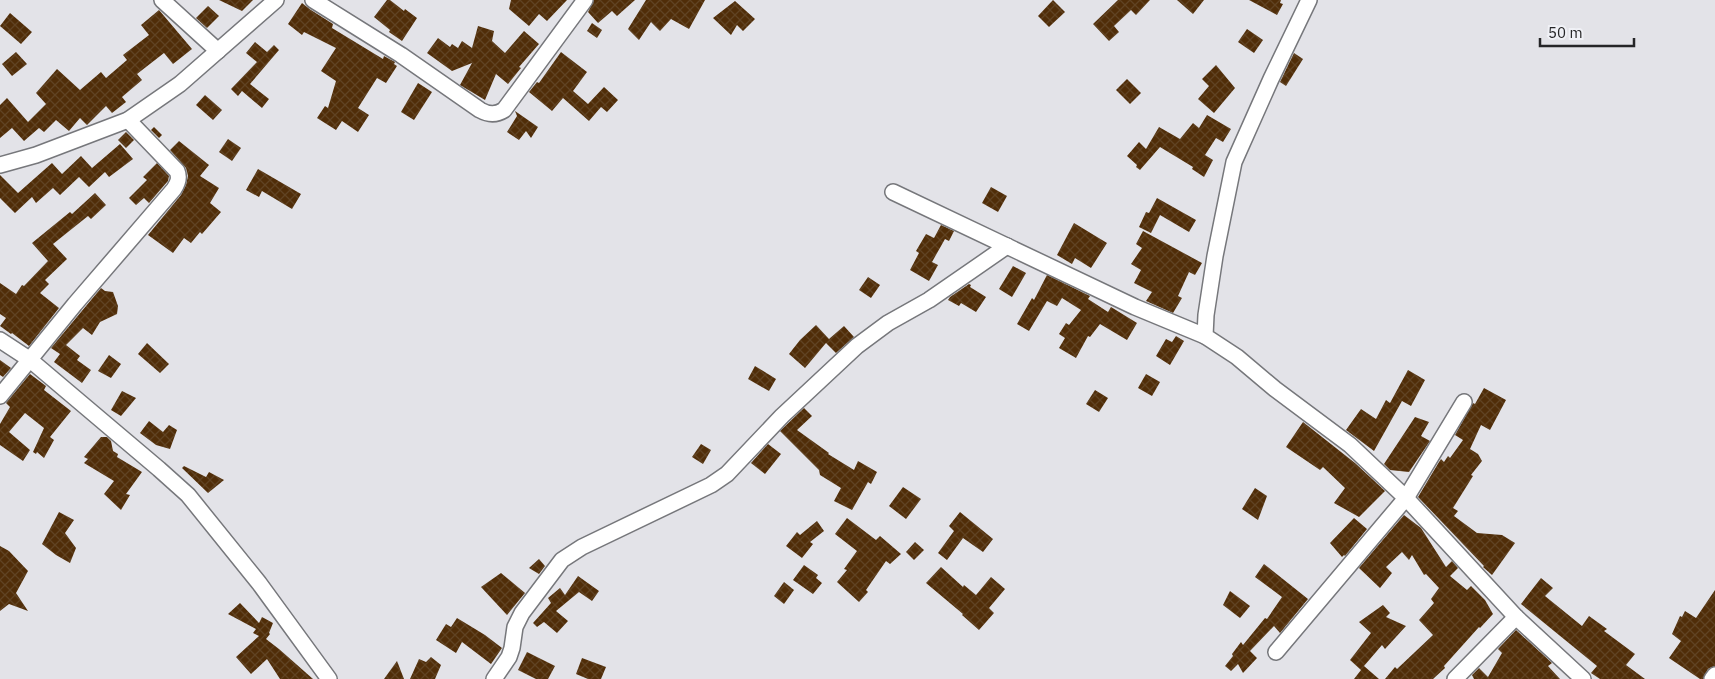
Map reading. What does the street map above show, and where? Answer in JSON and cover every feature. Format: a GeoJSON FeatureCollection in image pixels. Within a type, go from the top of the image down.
{"type":"FeatureCollection","features":[{"type":"Feature","properties":{"kind":"street"},"geometry":{"type":"LineString","coordinates":[[162,0],[218,51]]}},
{"type":"Feature","properties":{"kind":"street"},"geometry":{"type":"LineString","coordinates":[[0,165],[36,155],[128,120],[180,84],[276,0]]}},
{"type":"Feature","properties":{"kind":"street"},"geometry":{"type":"LineString","coordinates":[[312,0],[401,55],[480,110],[492,114],[498,114],[504,110],[585,0]]}},
{"type":"Feature","properties":{"kind":"street"},"geometry":{"type":"LineString","coordinates":[[1205,336],[1206,314],[1215,256],[1234,162],[1309,0]]}},
{"type":"Feature","properties":{"kind":"street"},"geometry":{"type":"LineString","coordinates":[[0,396],[178,183],[179,175],[177,171],[128,120]]}},
{"type":"Feature","properties":{"kind":"street"},"geometry":{"type":"LineString","coordinates":[[892,192],[1135,307],[1205,336],[1237,356],[1276,389],[1350,445],[1406,498],[1516,617],[1583,679]]}},
{"type":"Feature","properties":{"kind":"street"},"geometry":{"type":"LineString","coordinates":[[494,679],[512,648],[515,627],[522,613],[562,560],[582,547],[711,485],[727,474],[782,416],[857,346],[888,323],[928,300],[1007,246]]}},
{"type":"Feature","properties":{"kind":"street"},"geometry":{"type":"LineString","coordinates":[[0,340],[29,359],[188,495],[259,583],[329,679]]}},
{"type":"Feature","properties":{"kind":"street"},"geometry":{"type":"LineString","coordinates":[[1276,652],[1406,498],[1464,402]]}},
{"type":"Feature","properties":{"kind":"street"},"geometry":{"type":"LineString","coordinates":[[1455,679],[1516,617]]}},
{"type":"Feature","properties":{"kind":"street"},"geometry":{"type":"LineString","coordinates":[[1712,679],[1715,675]]}},
{"type":"Feature","properties":{"kind":"building"},"geometry":{"type":"Polygon","coordinates":[[[219,0],[253,0],[242,11],[219,0]]]}},
{"type":"Feature","properties":{"kind":"building"},"geometry":{"type":"Polygon","coordinates":[[[387,0],[390,0],[404,11],[405,9],[417,18],[402,41],[389,32],[390,30],[374,17],[387,0]]]}},
{"type":"Feature","properties":{"kind":"building"},"geometry":{"type":"Polygon","coordinates":[[[511,0],[567,0],[547,21],[539,14],[529,26],[509,9],[511,0]]]}},
{"type":"Feature","properties":{"kind":"building"},"geometry":{"type":"Polygon","coordinates":[[[594,0],[635,0],[617,16],[612,11],[598,23],[588,12],[594,0]]]}},
{"type":"Feature","properties":{"kind":"building"},"geometry":{"type":"Polygon","coordinates":[[[646,0],[705,0],[689,29],[671,19],[660,31],[651,22],[639,40],[628,29],[646,0]]]}},
{"type":"Feature","properties":{"kind":"building"},"geometry":{"type":"Polygon","coordinates":[[[1053,0],[1065,12],[1049,27],[1038,16],[1053,0]]]}},
{"type":"Feature","properties":{"kind":"building"},"geometry":{"type":"Polygon","coordinates":[[[1118,0],[1150,0],[1136,15],[1131,10],[1114,26],[1119,32],[1109,41],[1093,24],[1118,0]]]}},
{"type":"Feature","properties":{"kind":"building"},"geometry":{"type":"Polygon","coordinates":[[[1177,0],[1204,0],[1193,14],[1177,0]]]}},
{"type":"Feature","properties":{"kind":"building"},"geometry":{"type":"Polygon","coordinates":[[[1249,0],[1281,0],[1280,3],[1283,4],[1277,15],[1249,0]]]}},
{"type":"Feature","properties":{"kind":"building"},"geometry":{"type":"Polygon","coordinates":[[[735,1],[755,19],[743,31],[737,25],[731,35],[713,18],[735,1]]]}},
{"type":"Feature","properties":{"kind":"building"},"geometry":{"type":"Polygon","coordinates":[[[302,3],[333,24],[332,28],[383,59],[384,56],[395,62],[394,64],[397,66],[386,83],[377,78],[358,108],[369,115],[358,132],[342,121],[336,130],[317,118],[325,106],[328,108],[336,81],[321,71],[336,48],[304,32],[302,35],[288,24],[302,3]]]}},
{"type":"Feature","properties":{"kind":"building"},"geometry":{"type":"Polygon","coordinates":[[[208,6],[219,16],[207,28],[196,18],[208,6]]]}},
{"type":"Feature","properties":{"kind":"building"},"geometry":{"type":"Polygon","coordinates":[[[159,10],[192,49],[173,64],[164,53],[137,74],[142,80],[122,97],[126,102],[112,113],[106,106],[87,125],[80,118],[69,131],[56,120],[44,132],[39,128],[24,141],[12,128],[0,138],[0,105],[7,98],[28,122],[46,104],[36,93],[57,69],[80,90],[101,72],[106,78],[127,60],[123,55],[149,35],[141,25],[159,10]]]}},
{"type":"Feature","properties":{"kind":"building"},"geometry":{"type":"Polygon","coordinates":[[[10,13],[32,32],[21,44],[0,26],[10,13]]]}},
{"type":"Feature","properties":{"kind":"building"},"geometry":{"type":"Polygon","coordinates":[[[592,23],[602,30],[597,38],[587,31],[592,23]]]}},
{"type":"Feature","properties":{"kind":"building"},"geometry":{"type":"Polygon","coordinates":[[[478,26],[494,31],[492,41],[505,53],[524,31],[539,44],[519,67],[521,68],[508,84],[496,74],[485,100],[460,85],[472,63],[452,71],[427,53],[438,38],[450,47],[452,44],[458,48],[462,41],[472,48],[478,26]]]}},
{"type":"Feature","properties":{"kind":"building"},"geometry":{"type":"Polygon","coordinates":[[[1247,29],[1263,40],[1254,53],[1238,42],[1247,29]]]}},
{"type":"Feature","properties":{"kind":"building"},"geometry":{"type":"Polygon","coordinates":[[[255,42],[267,52],[274,45],[279,50],[250,84],[269,99],[262,108],[242,91],[238,96],[231,89],[257,62],[246,53],[255,42]]]}},
{"type":"Feature","properties":{"kind":"building"},"geometry":{"type":"Polygon","coordinates":[[[16,52],[27,64],[12,76],[2,64],[16,52]]]}},
{"type":"Feature","properties":{"kind":"building"},"geometry":{"type":"Polygon","coordinates":[[[561,52],[587,72],[573,91],[588,104],[604,87],[618,100],[607,112],[601,107],[589,121],[563,98],[552,111],[529,92],[537,82],[539,83],[561,52]]]}},
{"type":"Feature","properties":{"kind":"building"},"geometry":{"type":"Polygon","coordinates":[[[1294,53],[1303,59],[1286,86],[1280,82],[1294,53]]]}},
{"type":"Feature","properties":{"kind":"building"},"geometry":{"type":"Polygon","coordinates":[[[1216,65],[1235,88],[1214,113],[1198,99],[1209,86],[1202,79],[1216,65]]]}},
{"type":"Feature","properties":{"kind":"building"},"geometry":{"type":"Polygon","coordinates":[[[1127,79],[1141,93],[1130,104],[1116,90],[1127,79]]]}},
{"type":"Feature","properties":{"kind":"building"},"geometry":{"type":"Polygon","coordinates":[[[418,83],[432,92],[414,120],[401,112],[418,83]]]}},
{"type":"Feature","properties":{"kind":"building"},"geometry":{"type":"Polygon","coordinates":[[[205,95],[222,110],[213,120],[196,105],[205,95]]]}},
{"type":"Feature","properties":{"kind":"building"},"geometry":{"type":"Polygon","coordinates":[[[515,111],[538,127],[531,138],[526,131],[519,140],[507,132],[517,116],[515,111]]]}},
{"type":"Feature","properties":{"kind":"building"},"geometry":{"type":"Polygon","coordinates":[[[1207,115],[1231,129],[1223,142],[1216,138],[1205,155],[1213,160],[1204,177],[1192,169],[1193,167],[1160,147],[1140,170],[1127,156],[1139,142],[1146,149],[1159,127],[1180,139],[1193,123],[1199,128],[1207,115]]]}},
{"type":"Feature","properties":{"kind":"building"},"geometry":{"type":"Polygon","coordinates":[[[154,127],[162,135],[159,138],[151,130],[154,127]]]}},
{"type":"Feature","properties":{"kind":"building"},"geometry":{"type":"Polygon","coordinates":[[[126,132],[134,140],[126,148],[118,140],[126,132]]]}},
{"type":"Feature","properties":{"kind":"building"},"geometry":{"type":"Polygon","coordinates":[[[228,139],[241,148],[232,161],[219,152],[228,139]]]}},
{"type":"Feature","properties":{"kind":"building"},"geometry":{"type":"Polygon","coordinates":[[[179,141],[209,165],[200,176],[219,188],[210,203],[221,212],[202,234],[200,232],[191,243],[184,238],[173,253],[148,235],[181,195],[186,185],[188,176],[186,168],[170,150],[179,141]]]}},
{"type":"Feature","properties":{"kind":"building"},"geometry":{"type":"Polygon","coordinates":[[[120,144],[133,159],[109,177],[105,172],[89,187],[79,177],[60,195],[53,188],[36,203],[32,197],[15,213],[0,198],[0,175],[18,193],[52,163],[62,174],[81,156],[92,168],[120,144]]]}},
{"type":"Feature","properties":{"kind":"building"},"geometry":{"type":"Polygon","coordinates":[[[157,163],[169,176],[168,181],[149,203],[144,198],[136,205],[129,198],[147,180],[143,177],[157,163]]]}},
{"type":"Feature","properties":{"kind":"building"},"geometry":{"type":"Polygon","coordinates":[[[258,169],[301,194],[292,209],[262,191],[259,197],[246,190],[258,169]]]}},
{"type":"Feature","properties":{"kind":"building"},"geometry":{"type":"Polygon","coordinates":[[[991,187],[1007,196],[998,212],[982,203],[991,187]]]}},
{"type":"Feature","properties":{"kind":"building"},"geometry":{"type":"Polygon","coordinates":[[[95,193],[106,205],[91,219],[88,216],[53,244],[67,259],[45,280],[49,284],[40,293],[59,308],[29,346],[0,326],[6,318],[0,314],[0,283],[16,294],[22,285],[24,286],[48,261],[32,243],[70,212],[72,214],[95,193]]]}},
{"type":"Feature","properties":{"kind":"building"},"geometry":{"type":"Polygon","coordinates":[[[1157,198],[1196,220],[1189,232],[1160,215],[1151,233],[1139,227],[1146,212],[1149,213],[1157,198]]]}},
{"type":"Feature","properties":{"kind":"building"},"geometry":{"type":"Polygon","coordinates":[[[1074,223],[1107,243],[1091,268],[1075,258],[1072,264],[1057,255],[1074,223]]]}},
{"type":"Feature","properties":{"kind":"building"},"geometry":{"type":"Polygon","coordinates":[[[941,225],[954,231],[949,241],[945,239],[932,262],[938,265],[929,281],[910,270],[919,253],[916,251],[926,234],[934,238],[941,225]]]}},
{"type":"Feature","properties":{"kind":"building"},"geometry":{"type":"Polygon","coordinates":[[[1143,231],[1202,263],[1195,275],[1189,272],[1178,296],[1182,298],[1173,313],[1146,301],[1152,292],[1134,283],[1141,270],[1131,264],[1142,248],[1136,244],[1143,231]]]}},
{"type":"Feature","properties":{"kind":"building"},"geometry":{"type":"Polygon","coordinates":[[[1013,266],[1026,273],[1012,297],[999,289],[1013,266]]]}},
{"type":"Feature","properties":{"kind":"building"},"geometry":{"type":"Polygon","coordinates":[[[1047,275],[1090,296],[1088,299],[1108,312],[1111,307],[1137,323],[1127,340],[1100,324],[1090,337],[1088,336],[1076,358],[1059,348],[1065,338],[1059,334],[1066,323],[1069,325],[1081,310],[1062,298],[1057,306],[1047,301],[1029,331],[1017,324],[1032,298],[1034,300],[1047,275]]]}},
{"type":"Feature","properties":{"kind":"building"},"geometry":{"type":"Polygon","coordinates":[[[868,277],[880,285],[871,298],[859,290],[868,277]]]}},
{"type":"Feature","properties":{"kind":"building"},"geometry":{"type":"Polygon","coordinates":[[[969,284],[971,285],[970,287],[986,297],[976,312],[961,303],[959,306],[948,300],[969,284]]]}},
{"type":"Feature","properties":{"kind":"building"},"geometry":{"type":"Polygon","coordinates":[[[101,288],[105,291],[113,292],[118,306],[117,314],[100,322],[92,335],[83,328],[66,345],[80,356],[77,360],[91,370],[82,383],[54,362],[60,354],[51,348],[101,288]]]}},
{"type":"Feature","properties":{"kind":"building"},"geometry":{"type":"Polygon","coordinates":[[[816,325],[829,339],[844,326],[854,337],[836,353],[826,343],[805,368],[789,354],[816,325]]]}},
{"type":"Feature","properties":{"kind":"building"},"geometry":{"type":"Polygon","coordinates":[[[1176,336],[1184,341],[1170,365],[1156,356],[1166,339],[1172,342],[1176,336]]]}},
{"type":"Feature","properties":{"kind":"building"},"geometry":{"type":"Polygon","coordinates":[[[147,343],[169,364],[160,373],[138,354],[147,343]]]}},
{"type":"Feature","properties":{"kind":"building"},"geometry":{"type":"Polygon","coordinates":[[[109,355],[121,364],[111,378],[98,371],[109,355]]]}},
{"type":"Feature","properties":{"kind":"building"},"geometry":{"type":"Polygon","coordinates":[[[0,360],[11,368],[3,377],[0,375],[0,360]]]}},
{"type":"Feature","properties":{"kind":"building"},"geometry":{"type":"Polygon","coordinates":[[[755,366],[776,379],[769,391],[748,379],[755,366]]]}},
{"type":"Feature","properties":{"kind":"building"},"geometry":{"type":"Polygon","coordinates":[[[1408,370],[1425,380],[1411,406],[1402,401],[1374,451],[1346,430],[1361,409],[1376,419],[1386,400],[1390,403],[1408,370]]]}},
{"type":"Feature","properties":{"kind":"building"},"geometry":{"type":"Polygon","coordinates":[[[30,374],[46,386],[44,390],[71,411],[50,437],[54,440],[44,458],[37,452],[36,454],[33,452],[44,428],[25,413],[9,432],[30,450],[23,461],[0,445],[0,424],[10,407],[6,403],[30,374]]]}},
{"type":"Feature","properties":{"kind":"building"},"geometry":{"type":"Polygon","coordinates":[[[1146,374],[1160,382],[1152,396],[1138,388],[1146,374]]]}},
{"type":"Feature","properties":{"kind":"building"},"geometry":{"type":"Polygon","coordinates":[[[1484,388],[1506,400],[1490,430],[1481,425],[1470,449],[1478,454],[1482,461],[1471,475],[1473,476],[1453,508],[1458,511],[1454,516],[1477,533],[1502,535],[1515,543],[1492,575],[1418,497],[1441,459],[1444,462],[1448,456],[1450,458],[1463,440],[1455,435],[1484,388]]]}},
{"type":"Feature","properties":{"kind":"building"},"geometry":{"type":"Polygon","coordinates":[[[1095,390],[1108,398],[1099,412],[1086,404],[1095,390]]]}},
{"type":"Feature","properties":{"kind":"building"},"geometry":{"type":"Polygon","coordinates":[[[122,391],[136,398],[121,416],[111,410],[122,391]]]}},
{"type":"Feature","properties":{"kind":"building"},"geometry":{"type":"Polygon","coordinates":[[[804,408],[812,416],[797,430],[828,454],[854,470],[858,461],[877,472],[871,484],[868,482],[852,510],[834,501],[841,488],[820,475],[819,470],[780,431],[804,408]]]}},
{"type":"Feature","properties":{"kind":"building"},"geometry":{"type":"Polygon","coordinates":[[[1415,417],[1429,422],[1421,436],[1430,441],[1409,472],[1390,470],[1384,464],[1415,417]]]}},
{"type":"Feature","properties":{"kind":"building"},"geometry":{"type":"Polygon","coordinates":[[[149,421],[163,432],[169,425],[177,430],[170,449],[156,445],[140,433],[149,421]]]}},
{"type":"Feature","properties":{"kind":"building"},"geometry":{"type":"Polygon","coordinates":[[[1303,422],[1355,463],[1385,491],[1359,517],[1334,503],[1345,488],[1323,467],[1320,470],[1286,447],[1303,422]]]}},
{"type":"Feature","properties":{"kind":"building"},"geometry":{"type":"Polygon","coordinates":[[[101,437],[107,437],[111,441],[113,451],[118,454],[117,457],[142,472],[126,494],[130,495],[121,510],[104,494],[114,481],[84,463],[88,459],[84,457],[101,437]]]}},
{"type":"Feature","properties":{"kind":"building"},"geometry":{"type":"Polygon","coordinates":[[[701,444],[711,450],[703,464],[692,457],[701,444]]]}},
{"type":"Feature","properties":{"kind":"building"},"geometry":{"type":"Polygon","coordinates":[[[768,444],[781,454],[765,474],[751,463],[768,444]]]}},
{"type":"Feature","properties":{"kind":"building"},"geometry":{"type":"Polygon","coordinates":[[[184,466],[206,477],[209,472],[224,480],[208,493],[182,468],[184,466]]]}},
{"type":"Feature","properties":{"kind":"building"},"geometry":{"type":"Polygon","coordinates":[[[903,487],[921,499],[906,519],[889,506],[903,487]]]}},
{"type":"Feature","properties":{"kind":"building"},"geometry":{"type":"Polygon","coordinates":[[[1255,488],[1267,496],[1258,520],[1242,509],[1255,488]]]}},
{"type":"Feature","properties":{"kind":"building"},"geometry":{"type":"Polygon","coordinates":[[[59,512],[74,520],[65,533],[76,548],[70,563],[42,544],[59,512]]]}},
{"type":"Feature","properties":{"kind":"building"},"geometry":{"type":"Polygon","coordinates":[[[960,512],[993,539],[983,552],[963,538],[947,560],[938,553],[954,531],[949,526],[960,512]]]}},
{"type":"Feature","properties":{"kind":"building"},"geometry":{"type":"Polygon","coordinates":[[[1404,515],[1421,528],[1446,567],[1452,561],[1458,568],[1450,576],[1467,590],[1471,586],[1485,600],[1493,614],[1433,679],[1385,679],[1395,667],[1397,669],[1433,635],[1419,620],[1434,603],[1431,599],[1439,588],[1426,574],[1424,575],[1412,555],[1409,560],[1402,552],[1386,567],[1392,573],[1380,588],[1359,568],[1404,515]]]}},
{"type":"Feature","properties":{"kind":"building"},"geometry":{"type":"Polygon","coordinates":[[[847,518],[876,540],[880,536],[901,554],[890,564],[886,561],[866,590],[868,592],[859,602],[837,582],[847,570],[844,569],[857,551],[835,534],[847,518]]]}},
{"type":"Feature","properties":{"kind":"building"},"geometry":{"type":"Polygon","coordinates":[[[1354,518],[1367,529],[1345,556],[1342,557],[1330,543],[1354,518]]]}},
{"type":"Feature","properties":{"kind":"building"},"geometry":{"type":"Polygon","coordinates":[[[817,521],[824,531],[810,542],[813,544],[802,558],[786,546],[797,532],[800,535],[817,521]]]}},
{"type":"Feature","properties":{"kind":"building"},"geometry":{"type":"Polygon","coordinates":[[[915,542],[924,550],[914,560],[906,552],[915,542]]]}},
{"type":"Feature","properties":{"kind":"building"},"geometry":{"type":"Polygon","coordinates":[[[0,546],[9,551],[28,571],[16,593],[28,611],[9,604],[0,611],[0,546]]]}},
{"type":"Feature","properties":{"kind":"building"},"geometry":{"type":"Polygon","coordinates":[[[539,559],[545,566],[539,574],[529,568],[539,559]]]}},
{"type":"Feature","properties":{"kind":"building"},"geometry":{"type":"Polygon","coordinates":[[[1264,564],[1308,599],[1280,633],[1274,626],[1250,651],[1257,658],[1243,673],[1238,664],[1231,671],[1225,666],[1233,656],[1232,654],[1241,642],[1243,645],[1265,618],[1267,619],[1282,597],[1255,577],[1264,564]]]}},
{"type":"Feature","properties":{"kind":"building"},"geometry":{"type":"Polygon","coordinates":[[[804,565],[818,575],[816,578],[822,583],[813,594],[793,580],[804,565]]]}},
{"type":"Feature","properties":{"kind":"building"},"geometry":{"type":"Polygon","coordinates":[[[941,567],[963,587],[964,585],[976,595],[991,577],[1005,589],[989,608],[994,613],[979,630],[926,583],[941,567]]]}},
{"type":"Feature","properties":{"kind":"building"},"geometry":{"type":"Polygon","coordinates":[[[501,573],[525,593],[507,615],[481,587],[501,573]]]}},
{"type":"Feature","properties":{"kind":"building"},"geometry":{"type":"Polygon","coordinates":[[[578,576],[599,591],[592,601],[579,592],[556,611],[568,621],[557,633],[544,622],[537,627],[533,623],[551,603],[548,598],[560,588],[565,595],[578,576]]]}},
{"type":"Feature","properties":{"kind":"building"},"geometry":{"type":"Polygon","coordinates":[[[1541,578],[1553,588],[1545,596],[1582,626],[1589,616],[1607,629],[1604,631],[1635,654],[1626,665],[1645,679],[1600,679],[1591,673],[1597,666],[1521,604],[1541,578]]]}},
{"type":"Feature","properties":{"kind":"building"},"geometry":{"type":"Polygon","coordinates":[[[784,582],[794,590],[784,604],[774,596],[784,582]]]}},
{"type":"Feature","properties":{"kind":"building"},"geometry":{"type":"Polygon","coordinates":[[[1715,590],[1715,666],[1708,669],[1703,679],[1700,679],[1669,658],[1681,641],[1672,634],[1680,616],[1682,617],[1685,611],[1696,618],[1715,590]]]}},
{"type":"Feature","properties":{"kind":"building"},"geometry":{"type":"Polygon","coordinates":[[[1230,591],[1250,606],[1240,618],[1223,605],[1230,591]]]}},
{"type":"Feature","properties":{"kind":"building"},"geometry":{"type":"Polygon","coordinates":[[[240,603],[259,623],[262,617],[273,623],[270,634],[266,639],[313,679],[280,679],[267,659],[251,674],[236,657],[259,636],[253,633],[256,629],[228,614],[240,603]]]}},
{"type":"Feature","properties":{"kind":"building"},"geometry":{"type":"Polygon","coordinates":[[[1383,605],[1390,613],[1386,617],[1406,626],[1385,649],[1382,645],[1364,666],[1379,679],[1354,679],[1361,670],[1350,660],[1371,633],[1359,622],[1383,605]]]}},
{"type":"Feature","properties":{"kind":"building"},"geometry":{"type":"Polygon","coordinates":[[[457,618],[502,648],[491,664],[462,642],[456,653],[436,640],[446,624],[451,627],[457,618]]]}},
{"type":"Feature","properties":{"kind":"building"},"geometry":{"type":"Polygon","coordinates":[[[1516,630],[1552,663],[1548,666],[1560,679],[1474,679],[1472,675],[1479,668],[1488,677],[1502,653],[1498,649],[1516,630]]]}},
{"type":"Feature","properties":{"kind":"building"},"geometry":{"type":"Polygon","coordinates":[[[527,652],[555,666],[548,679],[536,679],[518,670],[527,652]]]}},
{"type":"Feature","properties":{"kind":"building"},"geometry":{"type":"Polygon","coordinates":[[[431,657],[441,665],[435,679],[410,679],[419,659],[426,662],[431,657]]]}},
{"type":"Feature","properties":{"kind":"building"},"geometry":{"type":"Polygon","coordinates":[[[582,658],[606,667],[601,679],[588,679],[576,674],[582,658]]]}},
{"type":"Feature","properties":{"kind":"building"},"geometry":{"type":"Polygon","coordinates":[[[397,661],[404,679],[384,679],[397,661]]]}}]}
